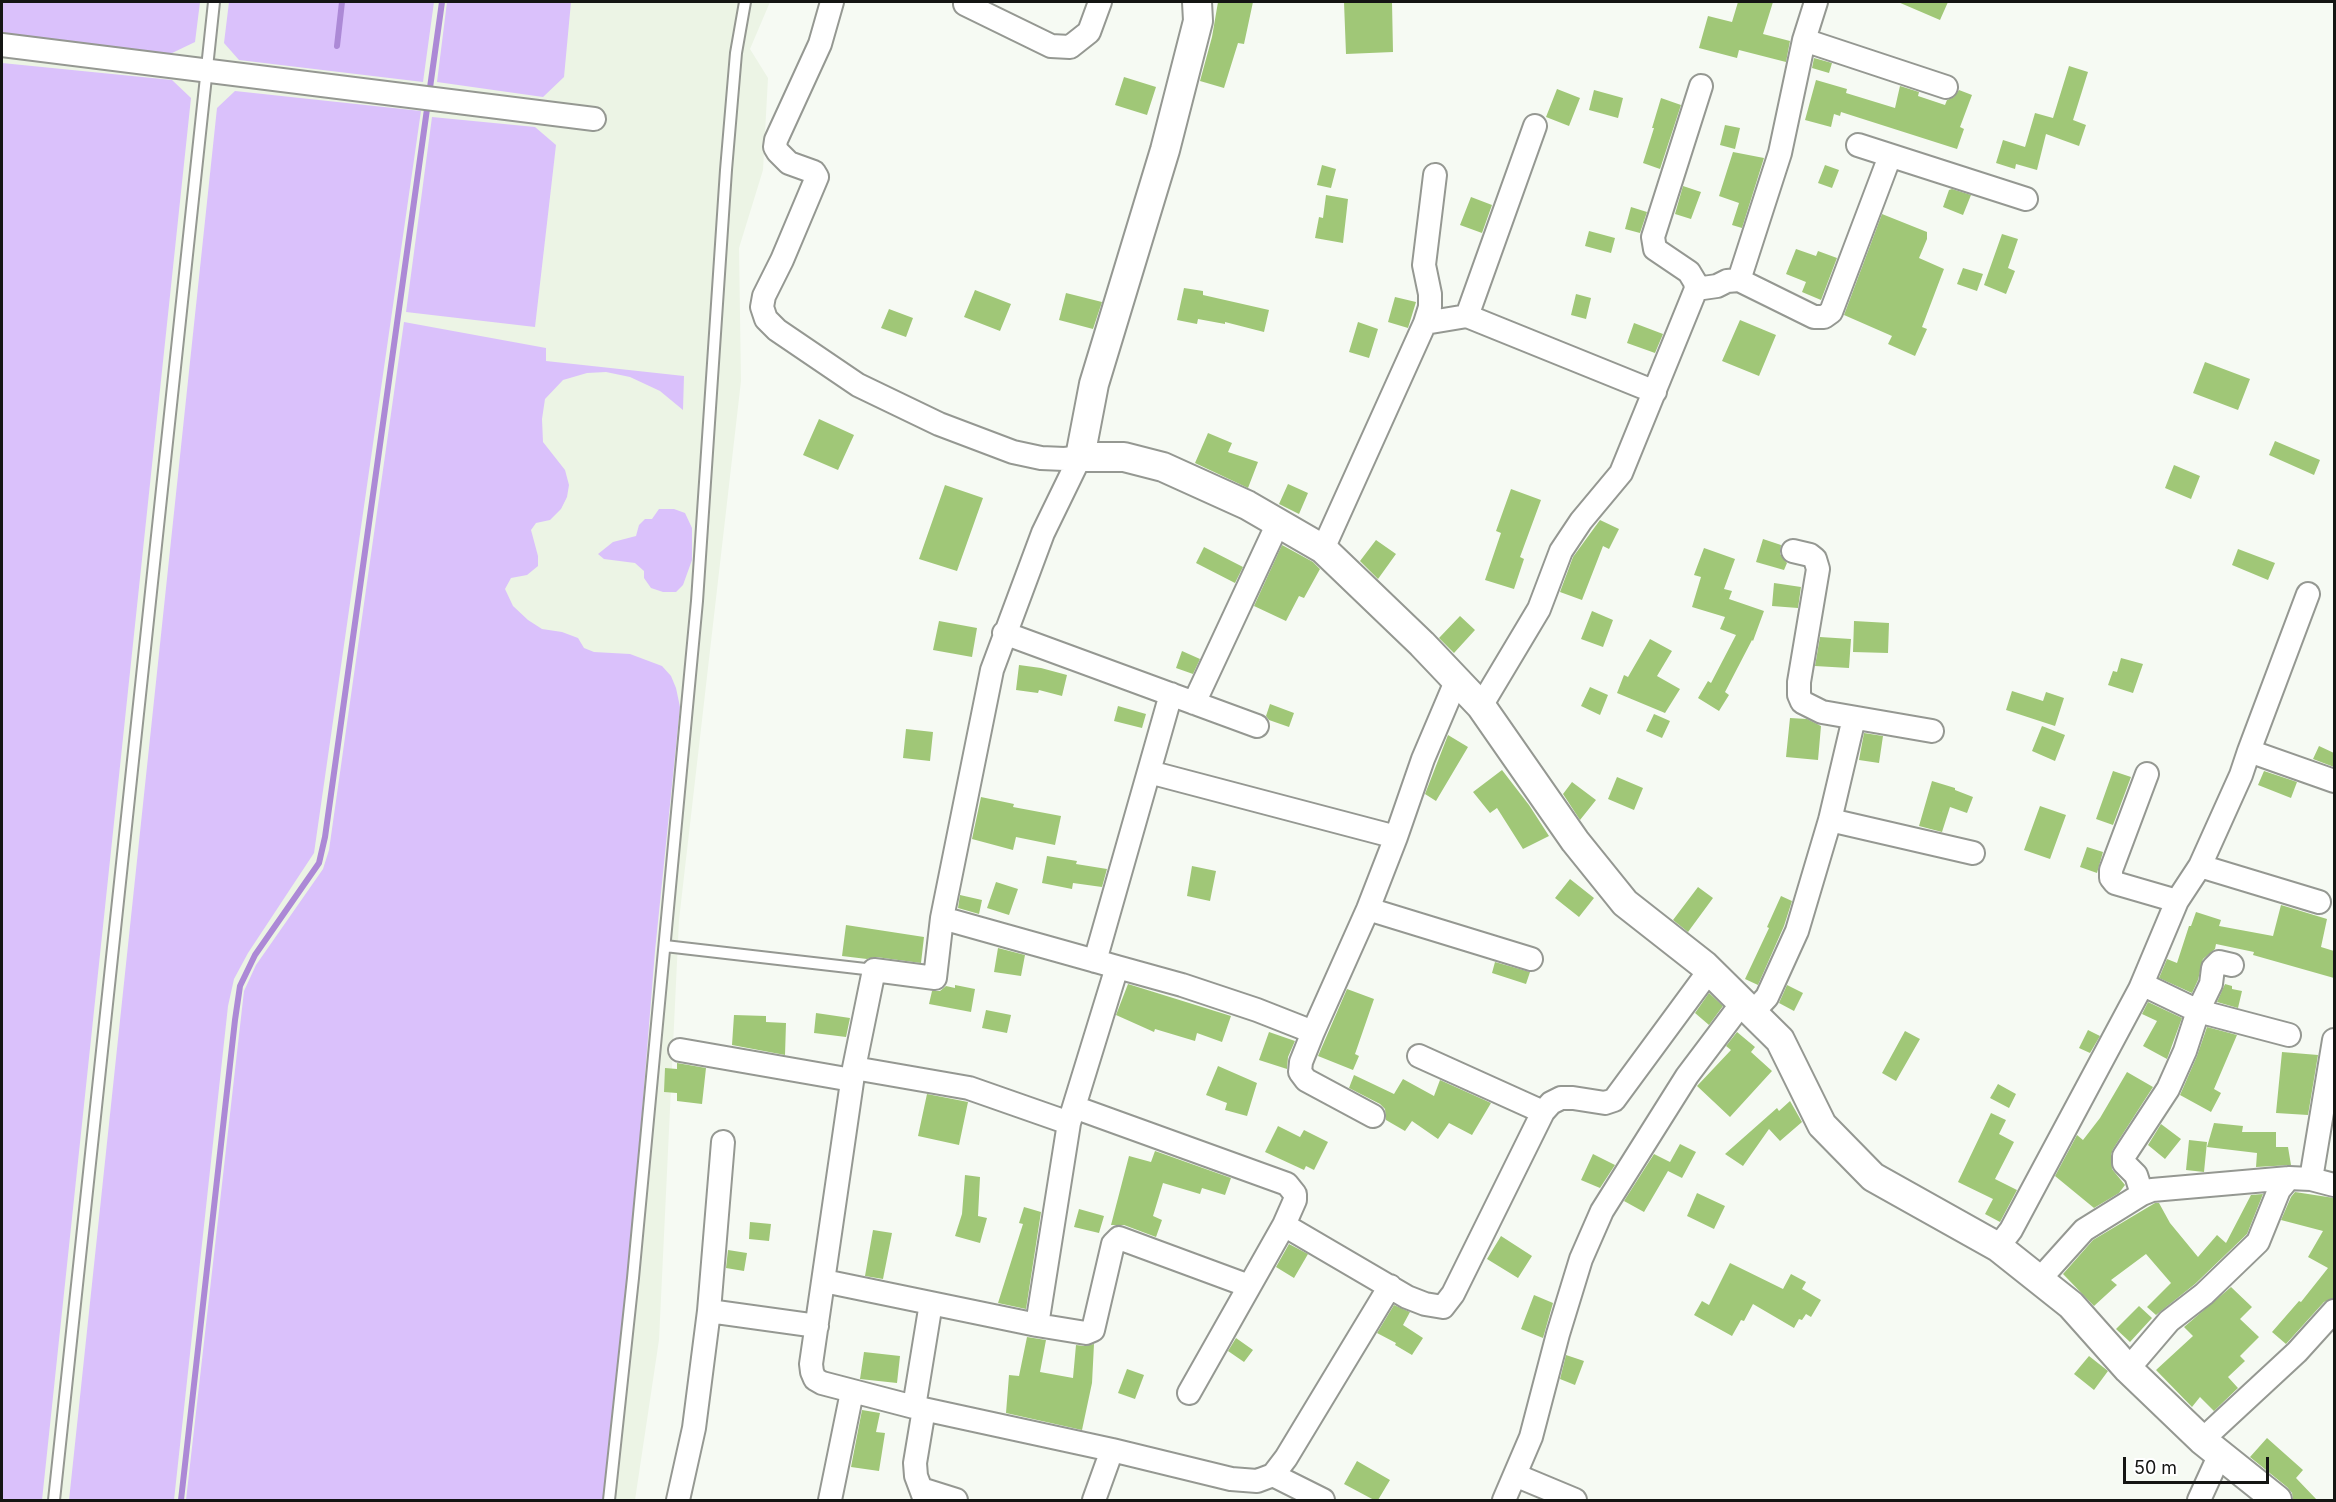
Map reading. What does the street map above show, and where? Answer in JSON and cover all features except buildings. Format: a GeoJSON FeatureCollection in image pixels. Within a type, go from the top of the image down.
{"type":"FeatureCollection","features":[{"type":"Feature","properties":{"kind":"street"},"geometry":{"type":"LineString","coordinates":[[832,2],[820,44],[776,140],[775,147],[789,163],[803,166],[814,172],[817,177],[764,296],[762,307],[766,319],[777,330],[858,385],[939,424],[1013,452],[1041,458],[1124,457],[1163,467],[1247,505],[1323,549],[1457,679],[1481,706],[1575,842],[1626,903],[1709,971],[1780,1040],[1822,1125],[1872,1177],[1998,1247],[2071,1305],[2128,1369],[2211,1447],[2277,1500]]}},
{"type":"Feature","properties":{"kind":"street"},"geometry":{"type":"LineString","coordinates":[[965,4],[1051,46],[1070,47],[1089,32],[1100,2]]}},
{"type":"Feature","properties":{"kind":"street"},"geometry":{"type":"LineString","coordinates":[[1197,2],[1198,21],[1165,150],[1094,384],[1080,457],[1043,533],[992,670],[942,918],[935,978],[874,970],[853,1074],[812,1372],[822,1383],[852,1392],[1323,1500]]}},
{"type":"Feature","properties":{"kind":"street"},"geometry":{"type":"LineString","coordinates":[[1739,280],[1780,153],[1804,40],[1816,2]]}},
{"type":"Feature","properties":{"kind":"street"},"geometry":{"type":"LineString","coordinates":[[1804,40],[1946,87]]}},
{"type":"Feature","properties":{"kind":"street"},"geometry":{"type":"LineString","coordinates":[[2,45],[594,118]]}},
{"type":"Feature","properties":{"kind":"street"},"geometry":{"type":"LineString","coordinates":[[1481,706],[1539,609],[1561,551],[1581,521],[1621,473],[1696,290],[1695,282],[1689,272],[1655,249],[1653,237],[1701,86]]}},
{"type":"Feature","properties":{"kind":"street"},"geometry":{"type":"LineString","coordinates":[[1467,316],[1535,126]]}},
{"type":"Feature","properties":{"kind":"street"},"geometry":{"type":"LineString","coordinates":[[1858,145],[2026,198]]}},
{"type":"Feature","properties":{"kind":"street"},"geometry":{"type":"LineString","coordinates":[[1696,290],[1739,280],[1814,317],[1824,317],[1832,312],[1890,156]]}},
{"type":"Feature","properties":{"kind":"street"},"geometry":{"type":"LineString","coordinates":[[1323,549],[1425,323],[1430,307],[1430,294],[1424,265],[1435,175]]}},
{"type":"Feature","properties":{"kind":"street"},"geometry":{"type":"LineString","coordinates":[[1425,323],[1467,316],[1655,392]]}},
{"type":"Feature","properties":{"kind":"street"},"geometry":{"type":"LineString","coordinates":[[1194,703],[1278,523]]}},
{"type":"Feature","properties":{"kind":"street"},"geometry":{"type":"LineString","coordinates":[[1793,551],[1810,555],[1815,559],[1818,569],[1799,682],[1799,695],[1802,702],[1822,712],[1932,730]]}},
{"type":"Feature","properties":{"kind":"street"},"geometry":{"type":"LineString","coordinates":[[1998,1247],[2012,1230],[2140,989],[2177,901],[2200,866],[2241,775],[2308,594]]}},
{"type":"Feature","properties":{"kind":"street"},"geometry":{"type":"LineString","coordinates":[[1004,633],[1257,726]]}},
{"type":"Feature","properties":{"kind":"street"},"geometry":{"type":"LineString","coordinates":[[1373,1116],[1306,1080],[1300,1072],[1301,1062],[1368,909],[1423,759],[1457,679]]}},
{"type":"Feature","properties":{"kind":"street"},"geometry":{"type":"LineString","coordinates":[[1037,1325],[1072,1115],[1149,772],[1171,694]]}},
{"type":"Feature","properties":{"kind":"street"},"geometry":{"type":"LineString","coordinates":[[1504,1500],[1531,1437],[1557,1334],[1581,1259],[1602,1211],[1688,1076],[1747,1008],[1767,997],[1797,931],[1830,820],[1854,718]]}},
{"type":"Feature","properties":{"kind":"street"},"geometry":{"type":"LineString","coordinates":[[2249,752],[2334,782]]}},
{"type":"Feature","properties":{"kind":"street"},"geometry":{"type":"LineString","coordinates":[[1149,772],[1396,837]]}},
{"type":"Feature","properties":{"kind":"street"},"geometry":{"type":"LineString","coordinates":[[2147,774],[2111,870],[2111,878],[2115,883],[2177,901]]}},
{"type":"Feature","properties":{"kind":"street"},"geometry":{"type":"LineString","coordinates":[[1830,820],[1973,854]]}},
{"type":"Feature","properties":{"kind":"street"},"geometry":{"type":"LineString","coordinates":[[2200,866],[2319,902]]}},
{"type":"Feature","properties":{"kind":"street"},"geometry":{"type":"LineString","coordinates":[[1368,909],[1531,959]]}},
{"type":"Feature","properties":{"kind":"street"},"geometry":{"type":"LineString","coordinates":[[942,918],[1182,985],[1313,1032]]}},
{"type":"Feature","properties":{"kind":"street"},"geometry":{"type":"LineString","coordinates":[[2142,1194],[2136,1175],[2124,1162],[2124,1156],[2168,1089],[2211,984],[2213,968],[2219,963],[2232,965]]}},
{"type":"Feature","properties":{"kind":"street"},"geometry":{"type":"LineString","coordinates":[[1284,1225],[1407,1297],[1425,1304],[1443,1307],[1447,1304],[1543,1112],[1551,1103],[1561,1098],[1605,1103],[1614,1100],[1709,971]]}},
{"type":"Feature","properties":{"kind":"street"},"geometry":{"type":"LineString","coordinates":[[2140,989],[2148,987],[2198,1011],[2289,1035]]}},
{"type":"Feature","properties":{"kind":"street"},"geometry":{"type":"LineString","coordinates":[[2128,1369],[2169,1321],[2204,1294],[2258,1242],[2279,1190],[2300,1178],[2334,1040]]}},
{"type":"Feature","properties":{"kind":"street"},"geometry":{"type":"LineString","coordinates":[[680,1050],[969,1088],[1072,1115],[1287,1184],[1295,1194],[1295,1200],[1284,1225],[1189,1393]]}},
{"type":"Feature","properties":{"kind":"street"},"geometry":{"type":"LineString","coordinates":[[1419,1056],[1543,1112]]}},
{"type":"Feature","properties":{"kind":"street"},"geometry":{"type":"LineString","coordinates":[[678,1500],[694,1428],[709,1311],[723,1142]]}},
{"type":"Feature","properties":{"kind":"street"},"geometry":{"type":"LineString","coordinates":[[2039,1280],[2084,1230],[2142,1194],[2164,1189],[2300,1178],[2334,1185]]}},
{"type":"Feature","properties":{"kind":"street"},"geometry":{"type":"LineString","coordinates":[[824,1281],[1086,1334],[1092,1332],[1113,1244],[1119,1238],[1249,1286]]}},
{"type":"Feature","properties":{"kind":"street"},"geometry":{"type":"LineString","coordinates":[[1264,1485],[1286,1458],[1390,1286]]}},
{"type":"Feature","properties":{"kind":"street"},"geometry":{"type":"LineString","coordinates":[[931,1303],[919,1408],[916,1476],[923,1495],[956,1500]]}},
{"type":"Feature","properties":{"kind":"street"},"geometry":{"type":"LineString","coordinates":[[709,1311],[817,1326]]}},
{"type":"Feature","properties":{"kind":"street"},"geometry":{"type":"LineString","coordinates":[[2199,1500],[2211,1447],[2334,1311]]}},
{"type":"Feature","properties":{"kind":"street"},"geometry":{"type":"LineString","coordinates":[[830,1500],[852,1392]]}},
{"type":"Feature","properties":{"kind":"street"},"geometry":{"type":"LineString","coordinates":[[1094,1500],[1112,1450]]}},
{"type":"Feature","properties":{"kind":"street"},"geometry":{"type":"LineString","coordinates":[[1515,1475],[1575,1500]]}},
{"type":"Feature","properties":{"kind":"lane"},"geometry":{"type":"LineString","coordinates":[[54,1500],[214,2]]}},
{"type":"Feature","properties":{"kind":"lane"},"geometry":{"type":"LineString","coordinates":[[609,1500],[633,1278],[698,600],[729,135],[736,53],[745,2]]}},
{"type":"Feature","properties":{"kind":"lane"},"geometry":{"type":"LineString","coordinates":[[664,946],[874,970]]}},
{"type":"Feature","properties":{"kind":"shaded area"},"geometry":{"type":"Polygon","coordinates":[[[2,2],[770,2],[750,49],[768,78],[763,170],[739,248],[741,381],[679,920],[659,1340],[635,1500],[2,1500],[2,2]]]}},
{"type":"Feature","properties":{"kind":"shaded area"},"geometry":{"type":"Polygon","coordinates":[[[2,2],[200,2],[195,42],[170,54],[2,34],[2,2]]]}},
{"type":"Feature","properties":{"kind":"shaded area"},"geometry":{"type":"Polygon","coordinates":[[[229,2],[434,2],[423,82],[239,60],[224,43],[229,2]]]}},
{"type":"Feature","properties":{"kind":"shaded area"},"geometry":{"type":"Polygon","coordinates":[[[447,2],[571,2],[564,77],[543,97],[437,82],[447,2]]]}},
{"type":"Feature","properties":{"kind":"shaded area"},"geometry":{"type":"Polygon","coordinates":[[[2,63],[172,80],[191,98],[42,1500],[2,1500],[2,63]]]}},
{"type":"Feature","properties":{"kind":"shaded area"},"geometry":{"type":"Polygon","coordinates":[[[235,91],[421,111],[314,853],[248,953],[234,979],[228,1006],[174,1500],[69,1500],[217,108],[235,91]]]}},
{"type":"Feature","properties":{"kind":"shaded area"},"geometry":{"type":"Polygon","coordinates":[[[432,117],[535,127],[556,145],[535,327],[406,312],[432,117]]]}},
{"type":"Feature","properties":{"kind":"shaded area"},"geometry":{"type":"Polygon","coordinates":[[[404,322],[546,348],[546,361],[684,376],[683,410],[660,391],[630,377],[606,372],[587,373],[563,380],[545,399],[542,419],[543,442],[565,470],[569,485],[567,497],[561,509],[550,520],[536,523],[531,530],[538,556],[538,566],[527,575],[511,578],[505,589],[513,606],[542,629],[562,632],[578,638],[584,648],[594,652],[630,654],[662,666],[671,676],[680,707],[655,951],[632,1236],[604,1500],[186,1500],[244,991],[256,965],[323,869],[329,850],[404,322]]]}},
{"type":"Feature","properties":{"kind":"shaded area"},"geometry":{"type":"Polygon","coordinates":[[[659,509],[674,509],[685,513],[692,528],[692,560],[683,585],[676,592],[663,592],[651,588],[644,578],[644,571],[635,563],[604,559],[598,554],[613,542],[636,536],[639,525],[645,519],[652,519],[659,509]]]}},
{"type":"Feature","properties":{"kind":"waterway"},"geometry":{"type":"LineString","coordinates":[[337,46],[342,2]]}},
{"type":"Feature","properties":{"kind":"waterway"},"geometry":{"type":"LineString","coordinates":[[181,1500],[240,986],[255,955],[319,863],[325,837],[442,2]]}}]}
